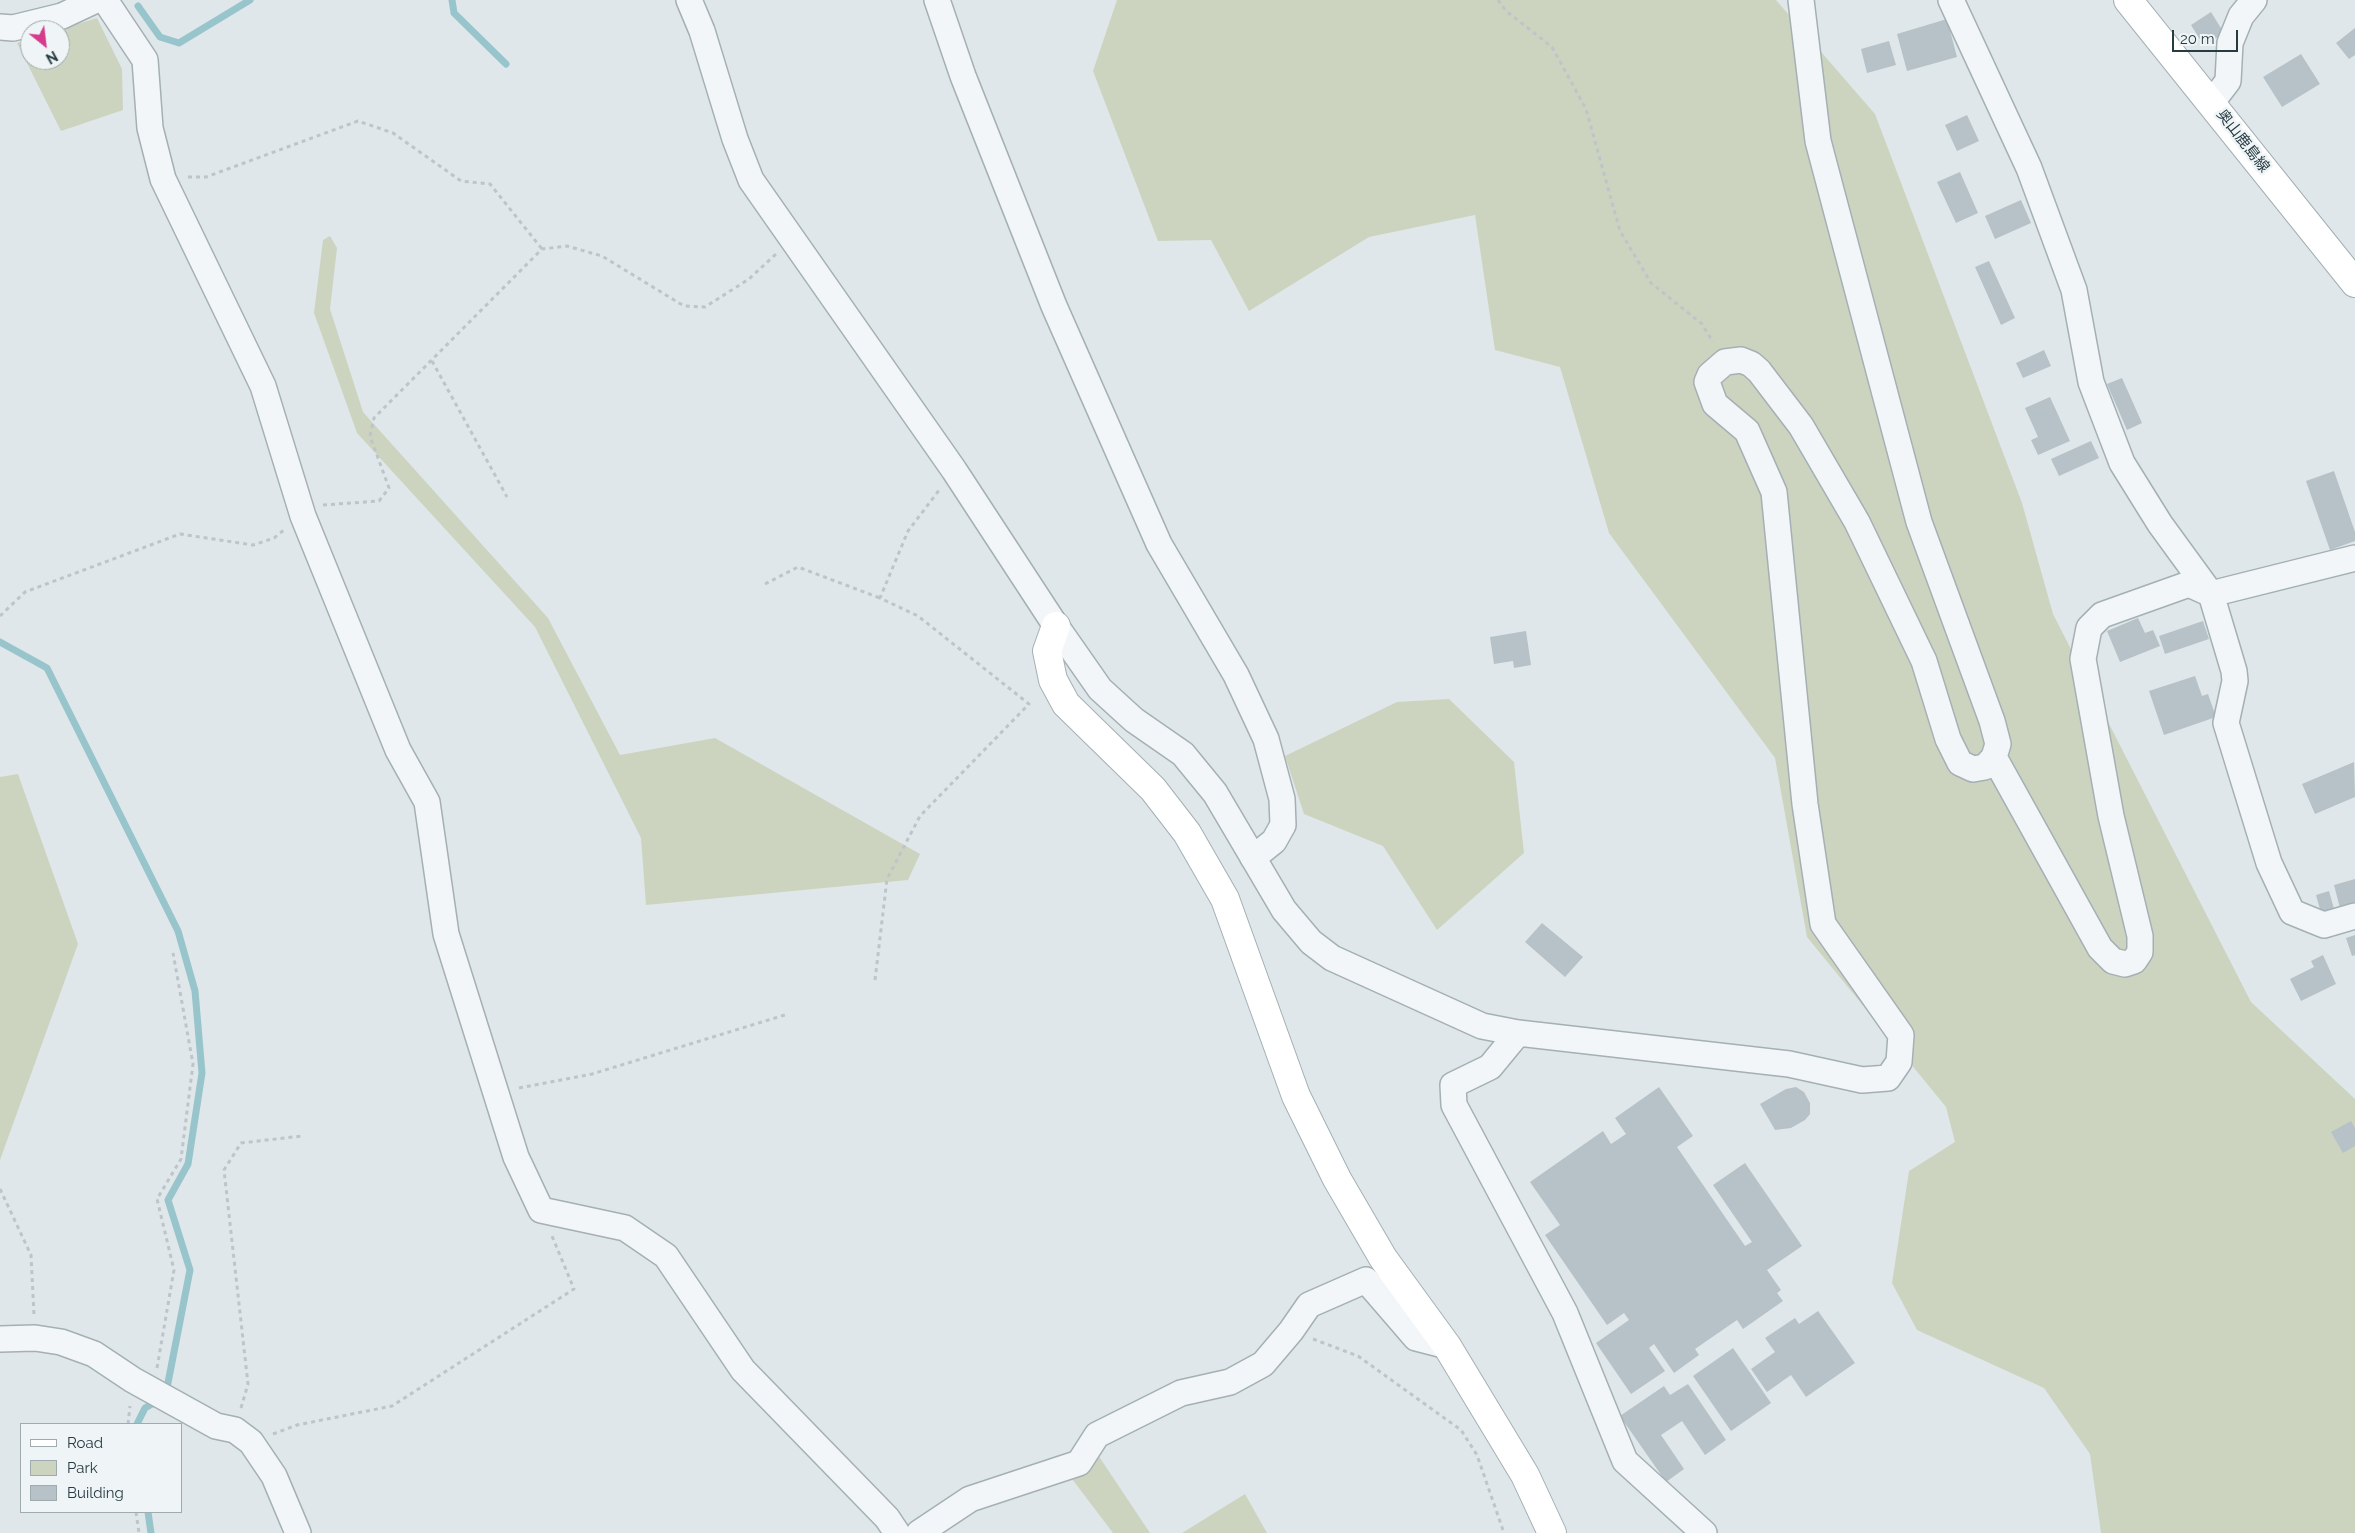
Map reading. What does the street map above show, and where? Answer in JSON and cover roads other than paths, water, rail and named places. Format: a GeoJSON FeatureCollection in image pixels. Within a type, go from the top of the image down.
{"type":"FeatureCollection","features":[{"type":"Feature","properties":{"kind":"street"},"geometry":{"type":"LineString","coordinates":[[0,27],[13,28],[62,16],[96,0]]}},
{"type":"Feature","properties":{"kind":"street"},"geometry":{"type":"LineString","coordinates":[[105,0],[145,60],[150,128],[163,179],[263,386],[303,516],[398,750],[427,802],[446,934],[516,1157],[541,1210],[625,1228],[666,1256],[743,1370],[887,1518],[897,1533]]}},
{"type":"Feature","properties":{"kind":"street"},"geometry":{"type":"LineString","coordinates":[[689,0],[702,31],[734,139],[751,180],[954,470],[1056,626],[1100,689],[1134,720],[1183,754],[1215,792],[1284,910],[1311,942],[1332,958],[1482,1026],[1518,1033],[1789,1064],[1862,1080],[1888,1078],[1899,1062],[1901,1035],[1823,924],[1805,804],[1774,492],[1748,431],[1715,404],[1707,382],[1710,375],[1725,362],[1741,360],[1751,364],[1760,371],[1806,434],[1857,522],[1924,662],[1948,739],[1960,763],[1973,768],[1985,767],[1994,757],[1998,744],[1992,720],[1919,522],[1818,141],[1801,0]]}},
{"type":"Feature","properties":{"kind":"street"},"geometry":{"type":"LineString","coordinates":[[937,0],[964,76],[1054,306],[1155,535],[1236,675],[1266,739],[1282,799],[1283,825],[1274,841],[1253,858]]}},
{"type":"Feature","properties":{"kind":"street"},"geometry":{"type":"LineString","coordinates":[[1951,0],[2029,168],[2071,280],[2091,382],[2122,463],[2160,524],[2211,594],[2234,671],[2235,681],[2226,723],[2269,863],[2292,912],[2324,925],[2355,916]]}},
{"type":"Feature","properties":{"kind":"street","name":"奥山鹿島線"},"geometry":{"type":"LineString","coordinates":[[2128,0],[2212,102],[2355,283]]}},
{"type":"Feature","properties":{"kind":"street"},"geometry":{"type":"LineString","coordinates":[[2212,102],[2228,81],[2230,44],[2241,16],[2254,0]]}},
{"type":"Feature","properties":{"kind":"street"},"geometry":{"type":"LineString","coordinates":[[1994,757],[2100,948],[2113,961],[2125,964],[2134,960],[2140,952],[2140,936],[2111,816],[2083,659],[2089,628],[2102,615],[2189,584],[2211,594],[2355,558]]}},
{"type":"Feature","properties":{"kind":"street"},"geometry":{"type":"LineString","coordinates":[[1056,626],[1047,651],[1053,680],[1057,688],[1066,704],[1153,789],[1187,833],[1225,899],[1296,1096],[1337,1178],[1383,1258],[1446,1346],[1525,1474],[1552,1533]]}},
{"type":"Feature","properties":{"kind":"street"},"geometry":{"type":"LineString","coordinates":[[1518,1033],[1490,1067],[1453,1085],[1454,1106],[1565,1313],[1625,1461],[1704,1533]]}},
{"type":"Feature","properties":{"kind":"street"},"geometry":{"type":"LineString","coordinates":[[919,1533],[970,1500],[1079,1463],[1097,1435],[1181,1394],[1230,1382],[1263,1364],[1291,1331],[1309,1304],[1366,1280],[1416,1338],[1446,1346]]}},
{"type":"Feature","properties":{"kind":"street"},"geometry":{"type":"LineString","coordinates":[[0,1339],[35,1338],[61,1342],[94,1354],[153,1391],[216,1426],[243,1436],[274,1476],[298,1533]]}},
{"type":"Feature","properties":{"kind":"waterway"},"geometry":{"type":"LineString","coordinates":[[138,6],[160,37],[179,43],[250,0]]}},
{"type":"Feature","properties":{"kind":"waterway"},"geometry":{"type":"LineString","coordinates":[[452,0],[454,13],[506,64]]}},
{"type":"Feature","properties":{"kind":"waterway"},"geometry":{"type":"LineString","coordinates":[[0,642],[47,668],[178,931],[195,991],[202,1073],[188,1164],[168,1200],[190,1270],[166,1393]]}},
{"type":"Feature","properties":{"kind":"waterway"},"geometry":{"type":"LineString","coordinates":[[138,1423],[145,1408],[159,1400]]}},
{"type":"Feature","properties":{"kind":"waterway"},"geometry":{"type":"LineString","coordinates":[[148,1513],[151,1533]]}}]}
